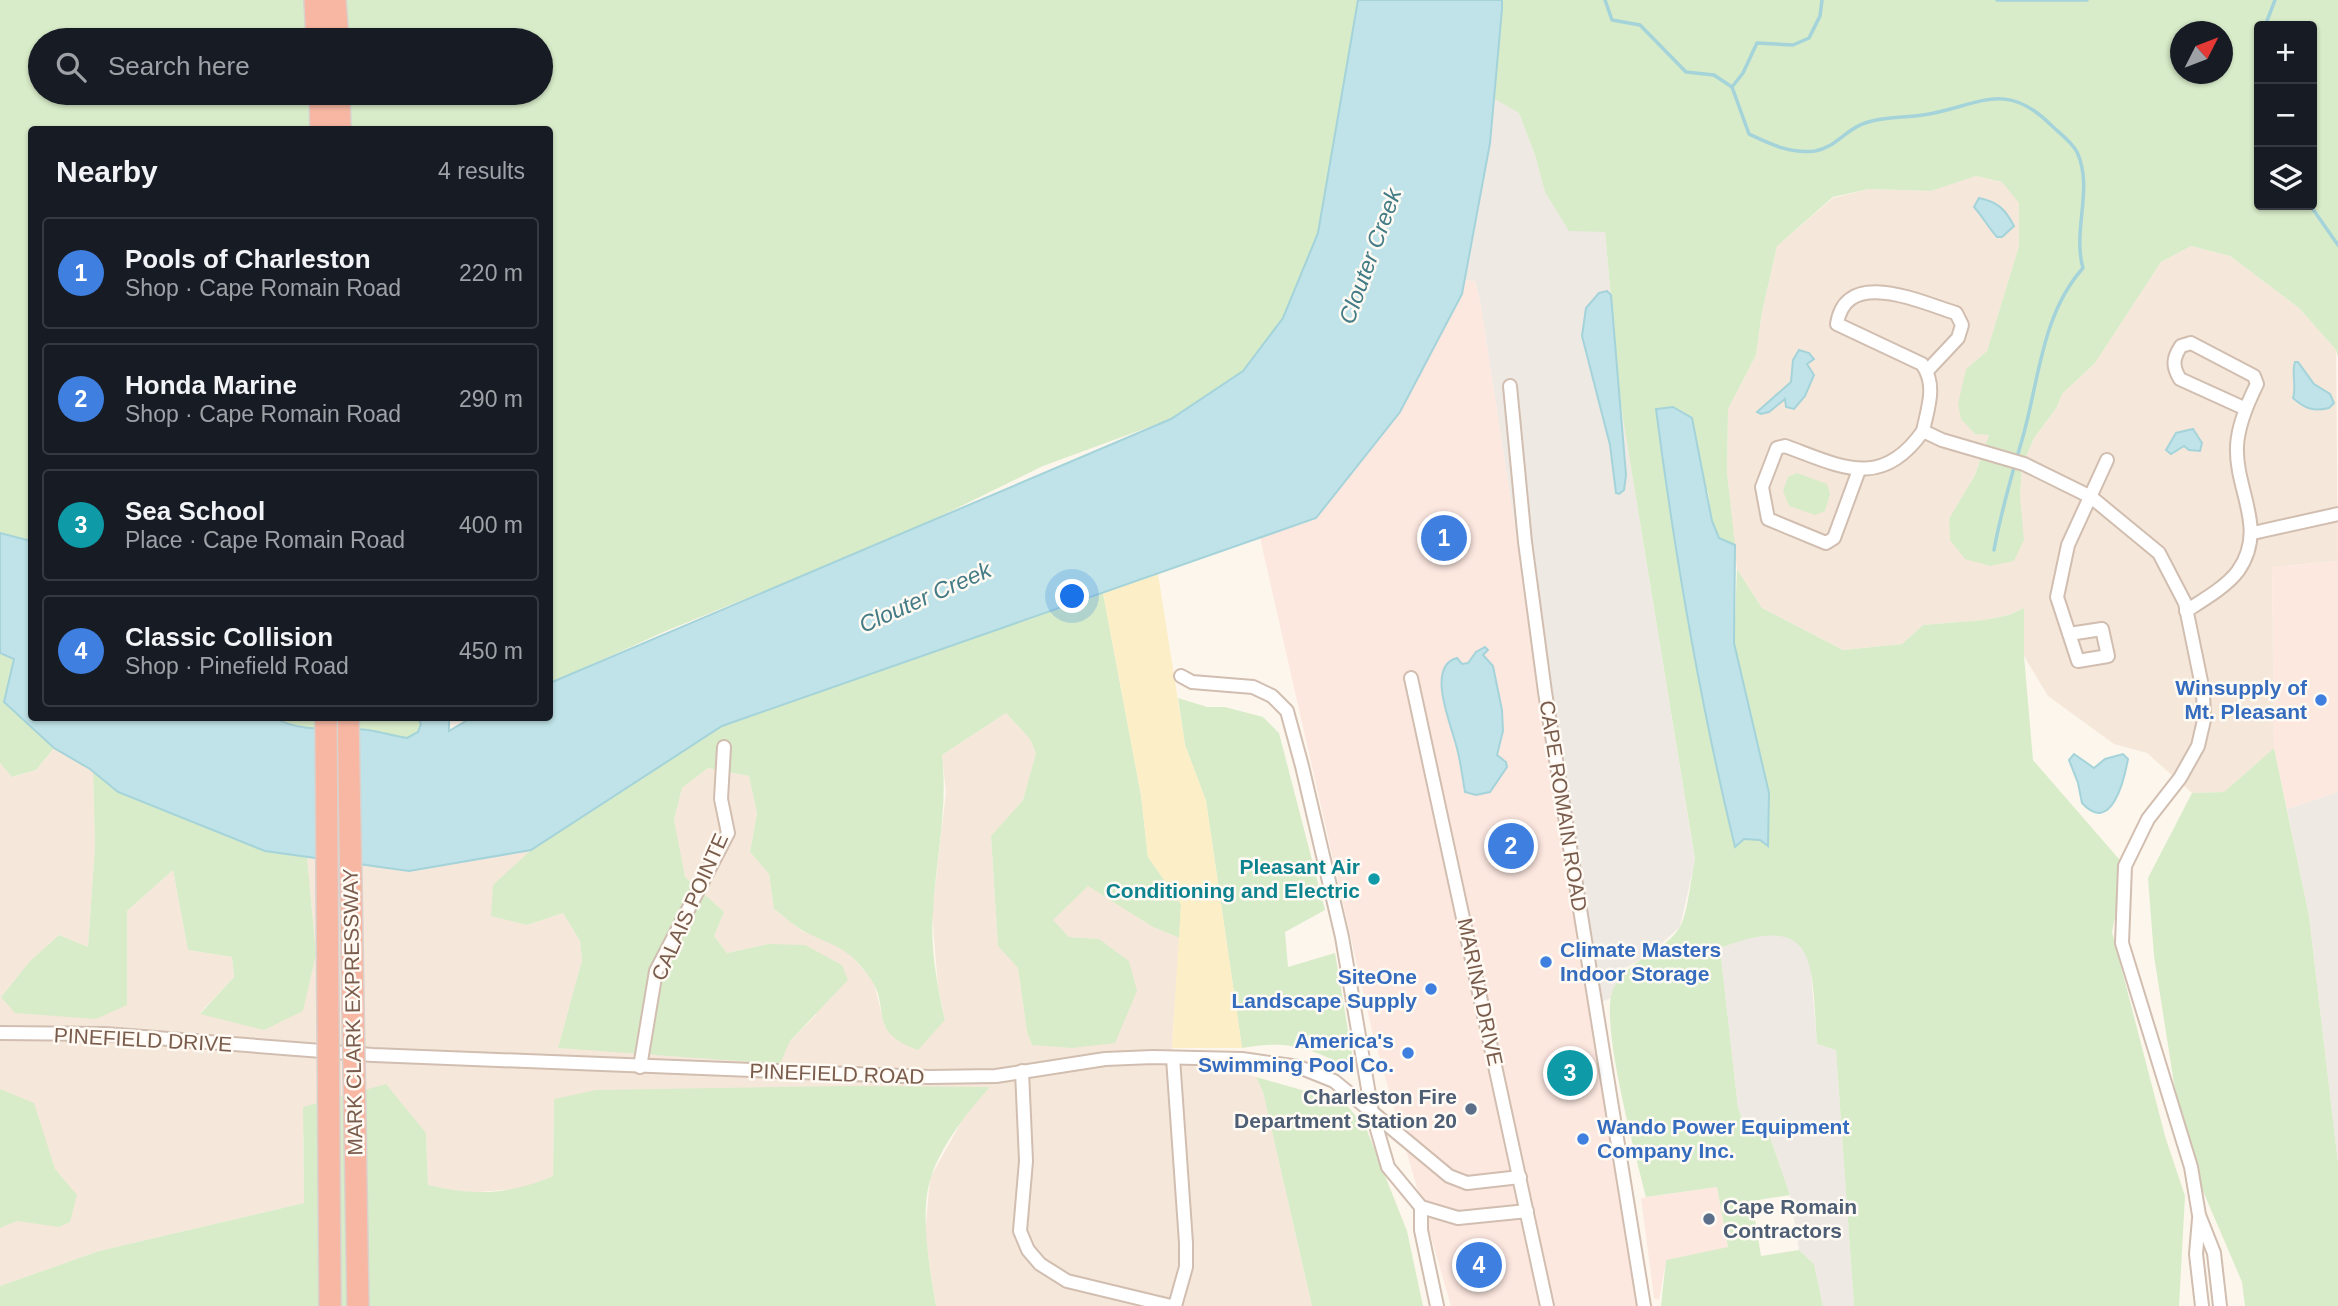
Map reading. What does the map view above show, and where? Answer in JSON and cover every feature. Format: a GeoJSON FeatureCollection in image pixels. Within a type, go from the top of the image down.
{"type":"FeatureCollection","features":[{"type":"Feature","properties":{"kind":"highway"},"geometry":{"type":"LineString","coordinates":[[315,0],[316,28]]}},
{"type":"Feature","properties":{"kind":"highway"},"geometry":{"type":"LineString","coordinates":[[335,0],[337,28]]}},
{"type":"Feature","properties":{"kind":"highway"},"geometry":{"type":"LineString","coordinates":[[320,105],[321,126]]}},
{"type":"Feature","properties":{"kind":"highway"},"geometry":{"type":"LineString","coordinates":[[339,105],[340,126]]}},
{"type":"Feature","properties":{"kind":"highway","name":"MARK CLARK EXPRESSWAY"},"geometry":{"type":"LineString","coordinates":[[326,721],[330,1306]]}},
{"type":"Feature","properties":{"kind":"highway","name":"MARK CLARK EXPRESSWAY"},"geometry":{"type":"LineString","coordinates":[[348,721],[358,1306]]}},
{"type":"Feature","properties":{"kind":"street"},"geometry":{"type":"LineString","coordinates":[[1859,470],[1834,538],[1826,543],[1768,519],[1762,487],[1777,448],[1785,446],[1866,471],[1910,449],[1923,431],[1931,391],[1927,371],[1922,364],[1836,324],[1845,305],[1854,296],[1879,290],[1956,313],[1962,325],[1958,338],[1927,371]]}},
{"type":"Feature","properties":{"kind":"street"},"geometry":{"type":"LineString","coordinates":[[2186,611],[2237,572],[2253,533],[2238,470],[2237,444],[2246,409],[2257,384],[2254,376],[2191,343],[2181,345],[2175,354],[2174,369],[2180,379],[2246,409]]}},
{"type":"Feature","properties":{"kind":"street","name":"CAPE ROMAIN ROAD"},"geometry":{"type":"LineString","coordinates":[[1510,386],[1525,542],[1545,692],[1644,1306]]}},
{"type":"Feature","properties":{"kind":"street"},"geometry":{"type":"LineString","coordinates":[[1923,431],[1942,440],[2024,464],[2091,497],[2159,553],[2186,611],[2203,691],[2204,720],[2198,746],[2180,778],[2148,819],[2125,866],[2122,943],[2190,1167],[2199,1215],[2214,1253],[2220,1306]]}},
{"type":"Feature","properties":{"kind":"street"},"geometry":{"type":"LineString","coordinates":[[2069,634],[2057,597],[2068,545],[2107,460]]}},
{"type":"Feature","properties":{"kind":"street"},"geometry":{"type":"LineString","coordinates":[[2253,533],[2338,514]]}},
{"type":"Feature","properties":{"kind":"street"},"geometry":{"type":"LineString","coordinates":[[1181,676],[1192,682],[1253,687],[1272,696],[1287,711],[1303,766],[1342,937],[1372,1112],[1388,1167],[1421,1207],[1458,1218],[1527,1211]]}},
{"type":"Feature","properties":{"kind":"street","name":"MARINA DRIVE"},"geometry":{"type":"LineString","coordinates":[[1411,678],[1547,1306]]}},
{"type":"Feature","properties":{"kind":"street","name":"CALAIS POINTE"},"geometry":{"type":"LineString","coordinates":[[640,1067],[656,971],[728,833],[721,799],[724,747]]}},
{"type":"Feature","properties":{"kind":"street","name":"PINEFIELD DRIVE"},"geometry":{"type":"LineString","coordinates":[[0,1033],[105,1034],[286,1049]]}},
{"type":"Feature","properties":{"kind":"street","name":"PINEFIELD ROAD"},"geometry":{"type":"LineString","coordinates":[[286,1049],[640,1067],[929,1077],[996,1076],[1105,1059],[1242,1059],[1299,1067],[1334,1081],[1449,1177],[1466,1183],[1520,1177]]}},
{"type":"Feature","properties":{"kind":"street"},"geometry":{"type":"LineString","coordinates":[[1022,1071],[1026,1161],[1020,1231],[1028,1250],[1040,1265],[1067,1281],[1173,1306],[1186,1267],[1186,1243],[1173,1058]]}},
{"type":"Feature","properties":{"kind":"street"},"geometry":{"type":"LineString","coordinates":[[1421,1207],[1420,1230],[1437,1306]]}},
{"type":"Feature","properties":{"kind":"street"},"geometry":{"type":"LineString","coordinates":[[2199,1215],[2196,1254],[2202,1306]]}},
{"type":"Feature","properties":{"kind":"shaded area"},"geometry":{"type":"Polygon","coordinates":[[[1493,97],[1519,113],[1545,192],[1605,232],[1621,406],[1695,860],[1680,927],[1647,956],[1627,967],[1612,991],[1611,998],[1589,1007],[1480,300],[1475,281],[1465,280],[1490,143],[1493,97]]]}},
{"type":"Feature","properties":{"kind":"shaded area"},"geometry":{"type":"Polygon","coordinates":[[[1976,176],[2002,182],[2019,202],[2019,246],[1987,351],[1966,369],[1989,435],[1975,475],[1949,520],[1950,540],[2020,497],[2022,466],[2034,438],[2057,407],[2062,394],[2095,363],[2161,262],[2191,246],[2230,256],[2299,308],[2336,350],[2338,561],[2272,567],[2274,748],[2224,792],[2192,793],[2147,753],[2114,744],[2048,696],[2024,656],[2024,608],[2009,615],[1984,620],[1923,625],[1902,644],[1843,650],[1762,608],[1737,569],[1727,472],[1728,409],[1756,355],[1762,312],[1777,246],[1833,198],[1869,189],[1931,191],[1976,176]]]}},
{"type":"Feature","properties":{"kind":"shaded area"},"geometry":{"type":"Polygon","coordinates":[[[1465,280],[1475,281],[1480,300],[1589,1007],[1640,1306],[1451,1306],[1373,1035],[1260,538],[1316,518],[1462,294],[1465,280]]]}},
{"type":"Feature","properties":{"kind":"shaded area"},"geometry":{"type":"Polygon","coordinates":[[[2338,561],[2338,792],[2287,809],[2274,748],[2272,567],[2338,561]]]}},
{"type":"Feature","properties":{"kind":"shaded area"},"geometry":{"type":"Polygon","coordinates":[[[1006,713],[1030,739],[1036,753],[1023,800],[991,837],[998,945],[1018,968],[1027,1032],[1032,1045],[1099,939],[1069,937],[1052,920],[1088,885],[1153,927],[1180,938],[1172,1048],[1166,1064],[1204,1063],[1256,1077],[1263,1092],[1312,1306],[936,1306],[925,1235],[930,1178],[965,1115],[989,1087],[554,1100],[553,1176],[522,1189],[463,1193],[428,1185],[426,1133],[303,1133],[304,1203],[99,1251],[0,1286],[0,763],[13,777],[36,770],[54,748],[93,771],[95,846],[88,947],[59,935],[30,961],[1,997],[125,946],[127,911],[173,870],[188,950],[232,957],[234,977],[200,1013],[316,954],[307,857],[409,871],[531,850],[514,867],[527,925],[563,913],[580,941],[582,960],[558,1048],[790,1041],[816,1015],[768,944],[727,953],[714,936],[723,912],[685,877],[678,856],[674,820],[682,788],[708,768],[749,776],[757,813],[750,852],[769,874],[774,909],[802,931],[843,947],[873,980],[885,1027],[945,1020],[938,987],[932,914],[946,792],[942,755],[1006,713]]]}},
{"type":"Feature","properties":{"kind":"shaded area"},"geometry":{"type":"Polygon","coordinates":[[[2338,792],[2338,1163],[2309,916],[2287,809],[2338,792]]]}},
{"type":"Feature","properties":{"kind":"shaded area"},"geometry":{"type":"Polygon","coordinates":[[[1780,933],[1799,944],[1810,961],[1817,1044],[1836,1050],[1854,1306],[1823,1306],[1814,1264],[1799,1250],[1790,1195],[1769,1134],[1746,1129],[1738,1108],[1720,948],[1741,940],[1780,933]]]}},
{"type":"Feature","properties":{"kind":"shaded area"},"geometry":{"type":"Polygon","coordinates":[[[1717,1187],[1728,1248],[1666,1260],[1659,1300],[1654,1298],[1641,1198],[1717,1187]]]}},
{"type":"Feature","properties":{"kind":"green space"},"geometry":{"type":"Polygon","coordinates":[[[0,0],[1358,0],[1318,233],[1283,318],[1243,371],[1171,419],[1043,466],[896,538],[666,631],[553,682],[553,126],[28,126],[28,540],[0,533],[0,0]]]}},
{"type":"Feature","properties":{"kind":"green space"},"geometry":{"type":"Polygon","coordinates":[[[1500,0],[2338,0],[2338,357],[2336,350],[2299,308],[2230,256],[2191,246],[2161,262],[2095,363],[2062,394],[2057,407],[2034,438],[2022,466],[2020,497],[2024,540],[2014,561],[1990,566],[1965,559],[1950,540],[1949,519],[1975,475],[1989,435],[1975,434],[1961,419],[1958,404],[1966,369],[1987,351],[2019,246],[2019,203],[2002,182],[1976,176],[1931,191],[1869,189],[1833,197],[1777,246],[1762,312],[1756,355],[1728,409],[1727,472],[1735,545],[1719,538],[1712,521],[1708,492],[1656,409],[1689,629],[1735,846],[1744,839],[1760,840],[1768,846],[1769,793],[1734,643],[1737,569],[1762,608],[1843,650],[1902,644],[1923,625],[1984,620],[2009,615],[2024,608],[2024,656],[2033,760],[2125,866],[2112,932],[2165,1136],[2185,1196],[2179,1306],[1854,1306],[1836,1050],[1817,1044],[1814,991],[1804,952],[1793,941],[1777,936],[1753,938],[1720,948],[1738,1108],[1746,1129],[1769,1134],[1790,1195],[1752,1201],[1761,1256],[1799,1250],[1814,1264],[1823,1306],[1661,1306],[1666,1260],[1728,1247],[1717,1187],[1646,1197],[1620,1089],[1614,1056],[1610,1003],[1614,987],[1621,977],[1666,942],[1680,927],[1695,859],[1621,406],[1605,232],[1569,231],[1545,192],[1519,113],[1493,98],[1502,9],[1500,0]]]}},
{"type":"Feature","properties":{"kind":"green space"},"geometry":{"type":"Polygon","coordinates":[[[1797,473],[1827,484],[1830,494],[1825,511],[1815,515],[1789,506],[1783,491],[1788,477],[1797,473]]]}},
{"type":"Feature","properties":{"kind":"green space"},"geometry":{"type":"Polygon","coordinates":[[[1103,593],[1141,795],[1148,857],[1181,904],[1180,938],[1153,927],[1088,886],[1053,920],[1069,937],[1099,939],[1129,961],[1137,991],[1115,1043],[1072,1048],[1032,1045],[1027,1032],[1018,968],[998,946],[991,836],[1023,800],[1036,753],[1030,739],[1006,713],[942,755],[943,815],[934,892],[932,939],[945,1020],[918,1050],[902,1043],[885,1027],[876,989],[855,960],[841,949],[801,930],[774,909],[769,874],[750,852],[757,813],[749,776],[708,768],[682,788],[674,820],[685,877],[724,912],[714,936],[727,953],[768,944],[805,945],[842,965],[848,980],[790,1041],[780,1064],[558,1048],[582,960],[580,941],[563,913],[527,925],[491,916],[493,885],[531,850],[722,726],[1103,593]]]}},
{"type":"Feature","properties":{"kind":"green space"},"geometry":{"type":"Polygon","coordinates":[[[0,653],[15,658],[28,708],[28,721],[31,721],[33,727],[54,748],[36,770],[12,777],[0,763],[0,653]]]}},
{"type":"Feature","properties":{"kind":"green space"},"geometry":{"type":"Polygon","coordinates":[[[1178,698],[1207,707],[1225,707],[1263,717],[1279,733],[1325,910],[1285,932],[1288,967],[1335,953],[1355,1072],[1327,1057],[1302,1048],[1274,1045],[1242,1048],[1206,801],[1185,745],[1178,698]]]}},
{"type":"Feature","properties":{"kind":"green space"},"geometry":{"type":"Polygon","coordinates":[[[282,721],[421,723],[418,732],[407,738],[368,730],[309,728],[282,721]]]}},
{"type":"Feature","properties":{"kind":"green space"},"geometry":{"type":"Polygon","coordinates":[[[2274,748],[2309,916],[2338,1163],[2338,1306],[2245,1306],[2242,1282],[2184,1147],[2154,956],[2148,878],[2192,793],[2224,792],[2274,748]]]}},
{"type":"Feature","properties":{"kind":"green space"},"geometry":{"type":"Polygon","coordinates":[[[93,771],[118,792],[265,851],[307,857],[316,954],[303,1011],[264,1030],[200,1014],[234,977],[232,957],[188,950],[173,870],[127,911],[127,1005],[96,1019],[15,1013],[1,997],[30,961],[59,935],[88,947],[95,846],[93,771]]]}},
{"type":"Feature","properties":{"kind":"green space"},"geometry":{"type":"Polygon","coordinates":[[[1256,1077],[1344,1102],[1366,1128],[1407,1231],[1423,1306],[1312,1306],[1263,1092],[1256,1077]]]}},
{"type":"Feature","properties":{"kind":"green space"},"geometry":{"type":"Polygon","coordinates":[[[386,1084],[426,1133],[428,1185],[476,1192],[521,1187],[553,1176],[554,1099],[596,1090],[990,1087],[956,1129],[941,1153],[931,1177],[926,1224],[936,1306],[0,1306],[0,1286],[99,1251],[304,1203],[303,1107],[386,1084]]]}},
{"type":"Feature","properties":{"kind":"green space"},"geometry":{"type":"Polygon","coordinates":[[[0,1089],[34,1103],[55,1169],[77,1195],[70,1222],[59,1227],[17,1221],[0,1228],[0,1089]]]}},
{"type":"Feature","properties":{"kind":"sand"},"geometry":{"type":"Polygon","coordinates":[[[1158,574],[1185,745],[1206,801],[1242,1048],[1172,1048],[1181,904],[1148,857],[1141,795],[1103,593],[1158,574]]]}},
{"type":"Feature","properties":{"kind":"water","name":"Clouter Creek"},"geometry":{"type":"Polygon","coordinates":[[[1358,0],[1502,0],[1490,143],[1462,294],[1400,412],[1316,518],[722,726],[531,850],[409,871],[265,851],[118,792],[90,769],[54,748],[4,702],[14,659],[0,653],[0,533],[28,540],[28,721],[282,721],[309,728],[368,730],[407,738],[418,732],[420,721],[449,721],[449,731],[466,721],[553,721],[553,682],[1171,419],[1243,371],[1283,318],[1318,233],[1358,0]]]}},
{"type":"Feature","properties":{"kind":"water"},"geometry":{"type":"Polygon","coordinates":[[[1979,198],[1996,204],[2011,220],[2014,226],[2002,237],[1997,237],[1974,207],[1979,198]]]}},
{"type":"Feature","properties":{"kind":"water"},"geometry":{"type":"Polygon","coordinates":[[[1607,291],[1611,295],[1626,475],[1624,490],[1619,494],[1616,493],[1610,445],[1582,336],[1586,308],[1599,293],[1607,291]]]}},
{"type":"Feature","properties":{"kind":"water"},"geometry":{"type":"Polygon","coordinates":[[[1799,350],[1809,353],[1814,359],[1807,364],[1814,375],[1805,396],[1794,409],[1786,407],[1785,399],[1769,412],[1757,412],[1791,382],[1793,360],[1799,350]]]}},
{"type":"Feature","properties":{"kind":"water"},"geometry":{"type":"Polygon","coordinates":[[[2295,362],[2298,362],[2314,384],[2330,394],[2334,403],[2329,408],[2309,408],[2293,398],[2295,362]]]}},
{"type":"Feature","properties":{"kind":"water"},"geometry":{"type":"Polygon","coordinates":[[[1673,407],[1692,418],[1712,521],[1719,538],[1735,545],[1734,643],[1769,793],[1768,846],[1760,840],[1744,839],[1735,847],[1711,738],[1680,574],[1656,409],[1673,407]]]}},
{"type":"Feature","properties":{"kind":"water"},"geometry":{"type":"Polygon","coordinates":[[[2193,429],[2202,443],[2200,451],[2189,450],[2184,446],[2171,454],[2166,450],[2176,433],[2193,429]]]}},
{"type":"Feature","properties":{"kind":"water"},"geometry":{"type":"Polygon","coordinates":[[[1485,647],[1488,650],[1483,655],[1493,666],[1502,710],[1503,731],[1497,755],[1506,762],[1507,767],[1490,792],[1476,795],[1465,792],[1458,751],[1442,694],[1442,682],[1443,671],[1448,663],[1457,658],[1462,664],[1468,663],[1476,652],[1485,647]]]}},
{"type":"Feature","properties":{"kind":"water"},"geometry":{"type":"Polygon","coordinates":[[[2074,754],[2094,768],[2105,759],[2123,754],[2128,759],[2114,801],[2101,813],[2092,811],[2082,803],[2069,760],[2074,754]]]}},
{"type":"Feature","properties":{"kind":"waterway"},"geometry":{"type":"LineString","coordinates":[[1605,0],[1612,20],[1640,25],[1686,72],[1714,75],[1732,87],[1749,134],[1780,147],[1815,151],[1872,121],[1923,115],[1990,99],[2004,99],[2019,102],[2034,111],[2075,148],[2084,180],[2080,239],[2083,268],[2058,307],[2043,350],[1994,550]]}},
{"type":"Feature","properties":{"kind":"waterway"},"geometry":{"type":"LineString","coordinates":[[1732,87],[1743,73],[1757,43],[1793,45],[1809,38],[1820,16],[1822,0]]}},
{"type":"Feature","properties":{"kind":"waterway"},"geometry":{"type":"LineString","coordinates":[[1997,0],[2087,0]]}},
{"type":"Feature","properties":{"kind":"waterway"},"geometry":{"type":"LineString","coordinates":[[2267,21],[2275,0]]}},
{"type":"Feature","properties":{"kind":"waterway"},"geometry":{"type":"LineString","coordinates":[[2314,210],[2338,245]]}},
{"type":"Feature","properties":{"kind":"place","name":"Pools of Charleston"},"geometry":{"type":"Point","coordinates":[1444,538]}},
{"type":"Feature","properties":{"kind":"place","name":"Winsupply of Mt. Pleasant"},"geometry":{"type":"Point","coordinates":[2321,700]}},
{"type":"Feature","properties":{"kind":"place","name":"Honda Marine"},"geometry":{"type":"Point","coordinates":[1511,846]}},
{"type":"Feature","properties":{"kind":"place","name":"Pleasant Air Conditioning and Electric"},"geometry":{"type":"Point","coordinates":[1374,879]}},
{"type":"Feature","properties":{"kind":"place","name":"Climate Masters Indoor Storage"},"geometry":{"type":"Point","coordinates":[1546,962]}},
{"type":"Feature","properties":{"kind":"place","name":"SiteOne Landscape Supply"},"geometry":{"type":"Point","coordinates":[1431,989]}},
{"type":"Feature","properties":{"kind":"place","name":"America's Swimming Pool Co."},"geometry":{"type":"Point","coordinates":[1408,1053]}},
{"type":"Feature","properties":{"kind":"place","name":"Sea School"},"geometry":{"type":"Point","coordinates":[1570,1073]}},
{"type":"Feature","properties":{"kind":"place","name":"Charleston Fire Department Station 20"},"geometry":{"type":"Point","coordinates":[1471,1109]}},
{"type":"Feature","properties":{"kind":"place","name":"Wando Power Equipment Company Inc."},"geometry":{"type":"Point","coordinates":[1583,1139]}},
{"type":"Feature","properties":{"kind":"place","name":"Cape Romain Contractors"},"geometry":{"type":"Point","coordinates":[1709,1219]}},
{"type":"Feature","properties":{"kind":"place","name":"Classic Collision"},"geometry":{"type":"Point","coordinates":[1479,1265]}}]}
